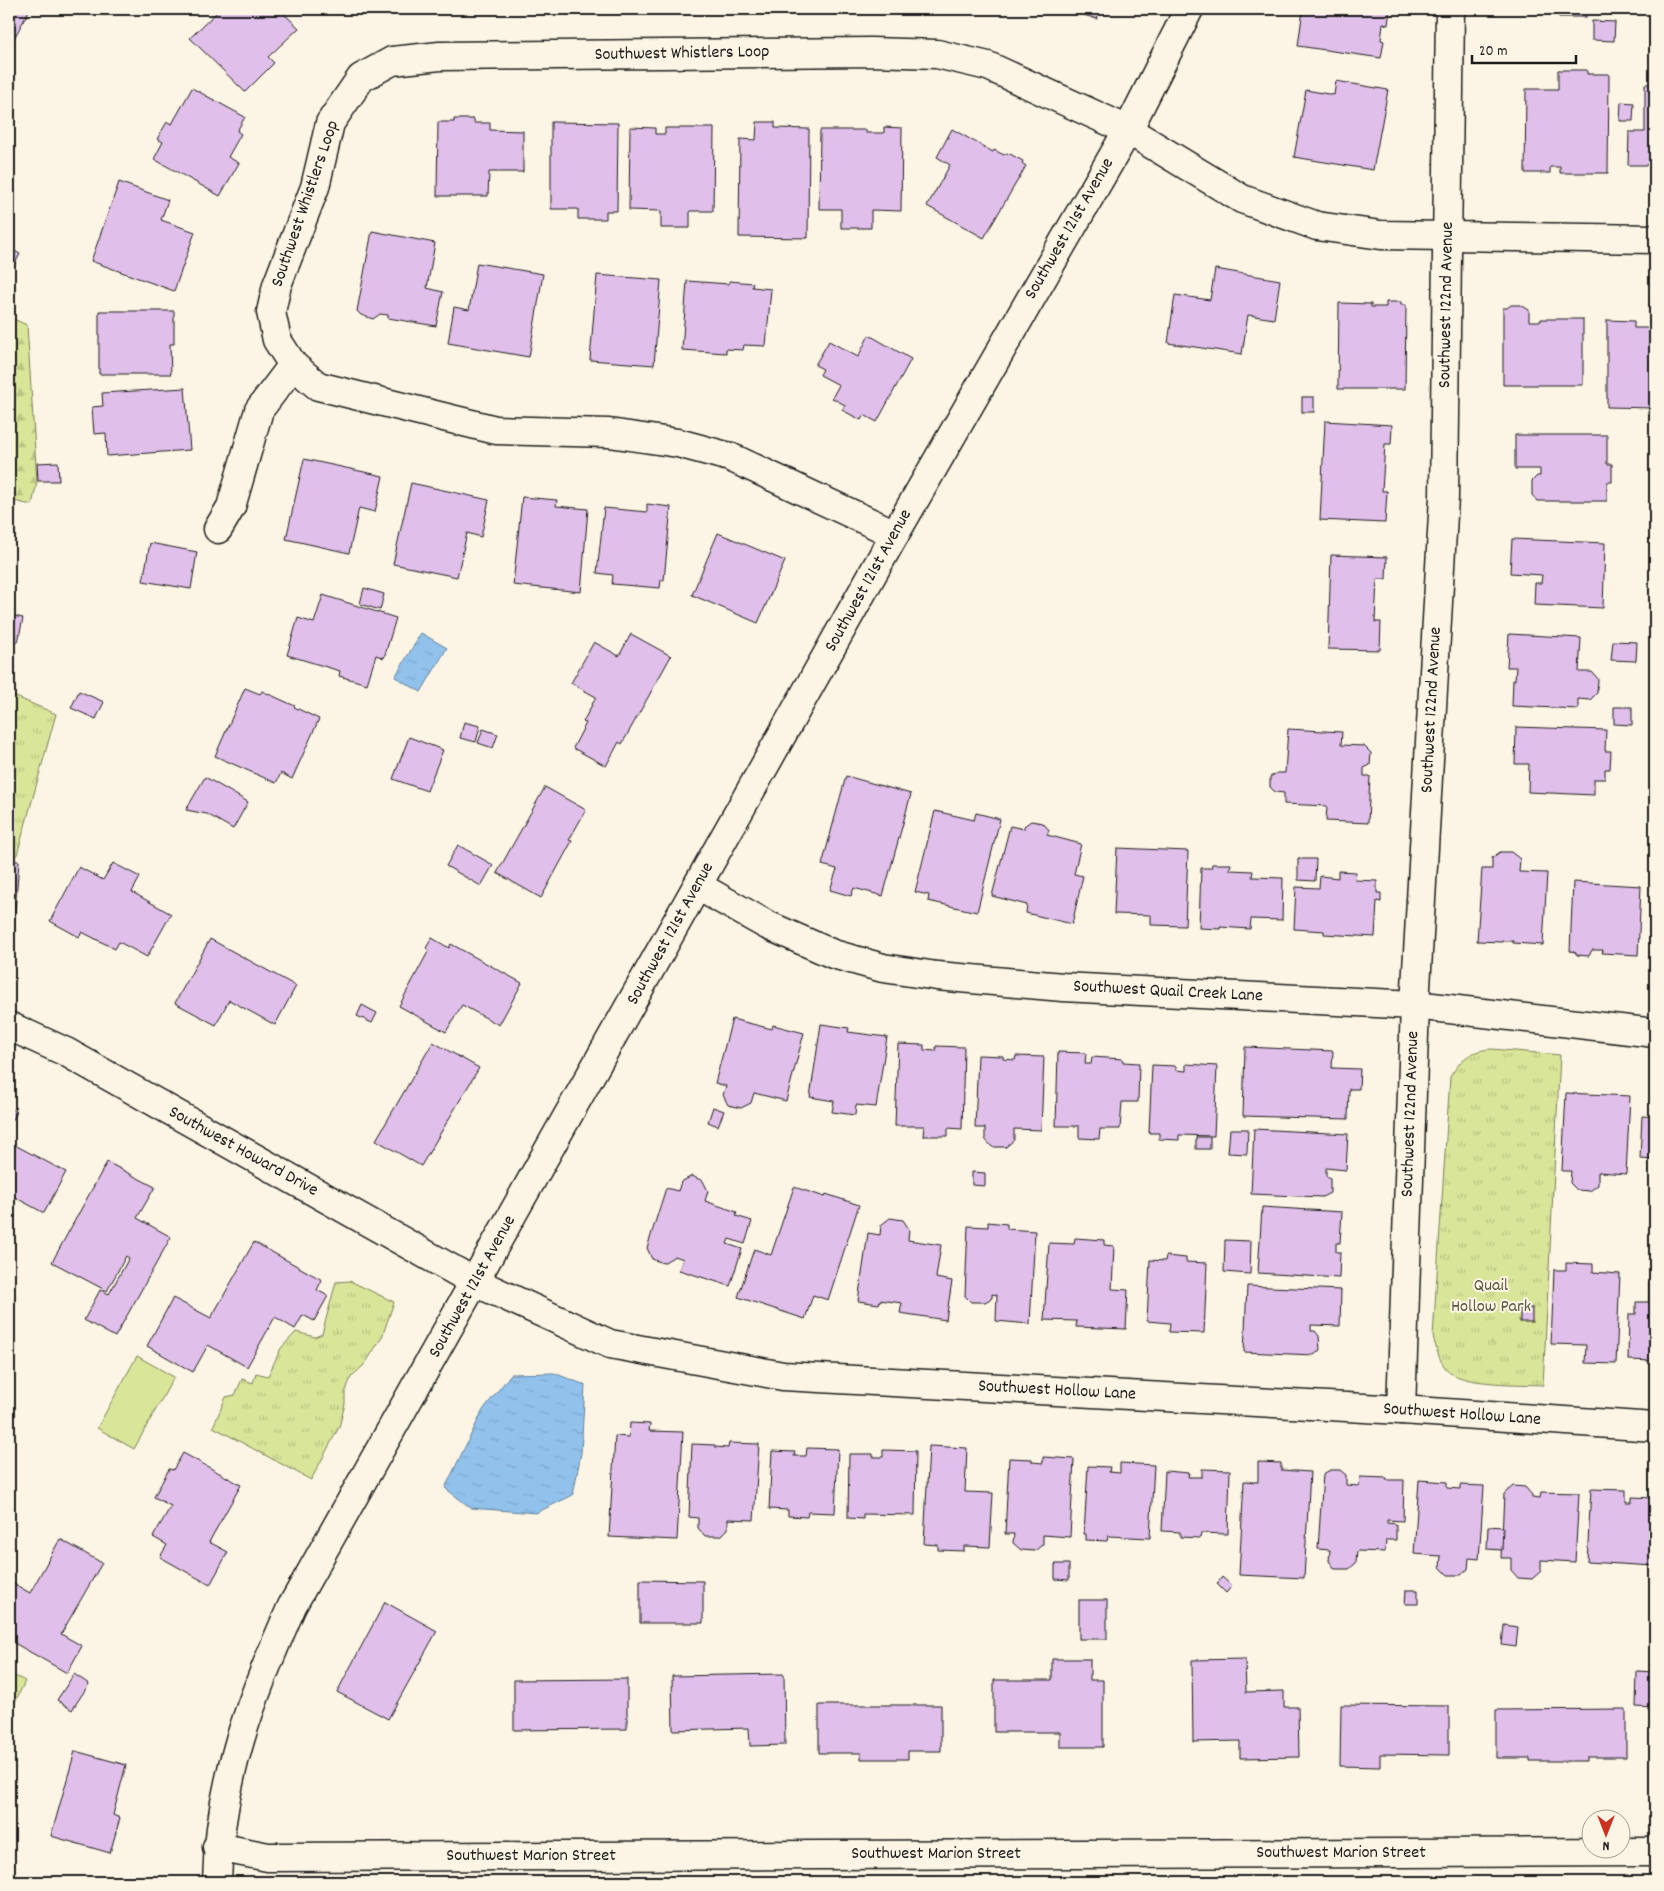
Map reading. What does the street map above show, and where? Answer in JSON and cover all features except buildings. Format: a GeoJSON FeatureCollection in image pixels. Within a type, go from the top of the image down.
{"type":"FeatureCollection","features":[{"type":"Feature","properties":{"kind":"street","name":"Southwest 121st Avenue"},"geometry":{"type":"LineString","coordinates":[[217,1882],[218,1847],[230,1773],[238,1743],[264,1670],[289,1614],[895,534],[1128,130],[1189,9]]}},
{"type":"Feature","properties":{"kind":"street","name":"Southwest 122nd Avenue"},"geometry":{"type":"LineString","coordinates":[[1401,1410],[1416,1005],[1444,498],[1450,9]]}},
{"type":"Feature","properties":{"kind":"street","name":"Southwest Whistlers Loop"},"geometry":{"type":"LineString","coordinates":[[895,534],[730,457],[678,443],[609,433],[496,430],[318,386],[293,365],[277,340],[271,312],[277,285],[315,187],[330,123],[361,78],[392,60],[440,56],[871,52],[937,54],[988,66],[1128,130],[1242,198],[1317,226],[1381,235],[1655,239]]}},
{"type":"Feature","properties":{"kind":"street"},"geometry":{"type":"LineString","coordinates":[[218,529],[231,507],[259,410],[293,365]]}},
{"type":"Feature","properties":{"kind":"street","name":"Southwest Quail Creek Lane"},"geometry":{"type":"LineString","coordinates":[[698,886],[767,925],[833,954],[884,968],[937,976],[1063,987],[1416,1005],[1655,1033]]}},
{"type":"Feature","properties":{"kind":"street","name":"Southwest Howard Drive"},"geometry":{"type":"LineString","coordinates":[[9,1026],[66,1052],[475,1282]]}},
{"type":"Feature","properties":{"kind":"street","name":"Southwest Hollow Lane"},"geometry":{"type":"LineString","coordinates":[[475,1282],[610,1344],[784,1376],[1401,1410],[1655,1427]]}},
{"type":"Feature","properties":{"kind":"street","name":"Southwest Marion Street"},"geometry":{"type":"LineString","coordinates":[[218,1847],[268,1857],[1655,1852]]}},
{"type":"Feature","properties":{"kind":"green space"},"geometry":{"type":"Polygon","coordinates":[[[9,317],[27,325],[37,482],[32,505],[9,500],[9,317]]]}},
{"type":"Feature","properties":{"kind":"green space"},"geometry":{"type":"Polygon","coordinates":[[[9,694],[56,714],[17,855],[9,855],[9,694]]]}},
{"type":"Feature","properties":{"kind":"green space","name":"Quail Hollow Park"},"geometry":{"type":"Polygon","coordinates":[[[1492,1049],[1560,1055],[1543,1385],[1481,1382],[1459,1377],[1451,1373],[1444,1366],[1433,1336],[1450,1077],[1458,1065],[1467,1057],[1478,1051],[1492,1049]]]}},
{"type":"Feature","properties":{"kind":"green space"},"geometry":{"type":"Polygon","coordinates":[[[350,1281],[394,1302],[382,1337],[365,1364],[351,1377],[345,1393],[345,1404],[339,1427],[311,1480],[213,1427],[226,1397],[235,1395],[242,1379],[253,1383],[256,1373],[268,1376],[281,1348],[296,1332],[315,1337],[322,1334],[336,1282],[350,1281]]]}},
{"type":"Feature","properties":{"kind":"green space"},"geometry":{"type":"Polygon","coordinates":[[[137,1356],[174,1377],[134,1449],[97,1428],[137,1356]]]}},
{"type":"Feature","properties":{"kind":"green space"},"geometry":{"type":"Polygon","coordinates":[[[9,1673],[25,1681],[11,1711],[9,1711],[9,1673]]]}},
{"type":"Feature","properties":{"kind":"water"},"geometry":{"type":"Polygon","coordinates":[[[421,633],[447,648],[421,692],[395,677],[421,633]]]}},
{"type":"Feature","properties":{"kind":"water"},"geometry":{"type":"Polygon","coordinates":[[[554,1373],[585,1385],[581,1453],[573,1495],[536,1513],[471,1508],[445,1488],[483,1410],[511,1374],[554,1373]]]}}]}
